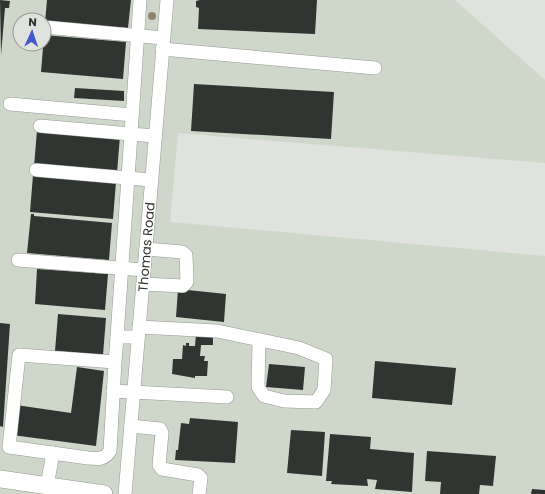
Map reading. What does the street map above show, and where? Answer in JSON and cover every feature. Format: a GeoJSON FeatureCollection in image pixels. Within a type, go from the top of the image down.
{"type":"FeatureCollection","features":[{"type":"Feature","properties":{"kind":"main road"},"geometry":{"type":"LineString","coordinates":[[0,479],[104,494]]}},
{"type":"Feature","properties":{"kind":"street"},"geometry":{"type":"LineString","coordinates":[[115,362],[19,355],[9,447],[100,459],[106,456],[110,451],[140,0]]}},
{"type":"Feature","properties":{"kind":"street","name":"Thomas Road"},"geometry":{"type":"LineString","coordinates":[[125,494],[167,0]]}},
{"type":"Feature","properties":{"kind":"street"},"geometry":{"type":"LineString","coordinates":[[52,28],[137,35],[163,43],[375,68]]}},
{"type":"Feature","properties":{"kind":"street"},"geometry":{"type":"LineString","coordinates":[[10,104],[132,114]]}},
{"type":"Feature","properties":{"kind":"street"},"geometry":{"type":"LineString","coordinates":[[40,126],[155,136]]}},
{"type":"Feature","properties":{"kind":"street"},"geometry":{"type":"LineString","coordinates":[[36,170],[152,180]]}},
{"type":"Feature","properties":{"kind":"street"},"geometry":{"type":"LineString","coordinates":[[143,284],[184,286],[187,282],[186,255],[182,252],[146,249]]}},
{"type":"Feature","properties":{"kind":"street"},"geometry":{"type":"LineString","coordinates":[[18,260],[144,270]]}},
{"type":"Feature","properties":{"kind":"street"},"geometry":{"type":"LineString","coordinates":[[117,337],[139,332],[217,331],[259,341],[299,348],[326,359],[324,390],[316,402],[284,400],[264,396],[258,387],[259,341]]}},
{"type":"Feature","properties":{"kind":"street"},"geometry":{"type":"LineString","coordinates":[[113,390],[227,397]]}},
{"type":"Feature","properties":{"kind":"street"},"geometry":{"type":"LineString","coordinates":[[131,426],[160,428],[162,433],[159,465],[162,469],[198,475],[201,478],[199,494]]}},
{"type":"Feature","properties":{"kind":"street"},"geometry":{"type":"LineString","coordinates":[[47,486],[53,453]]}},
{"type":"Feature","properties":{"kind":"shaded area"},"geometry":{"type":"Polygon","coordinates":[[[0,0],[455,0],[545,80],[545,163],[178,133],[170,222],[545,256],[545,494],[0,494],[0,0]]]}},
{"type":"Feature","properties":{"kind":"building"},"geometry":{"type":"Polygon","coordinates":[[[0,0],[10,1],[9,8],[5,8],[1,55],[0,0]]]}},
{"type":"Feature","properties":{"kind":"building"},"geometry":{"type":"Polygon","coordinates":[[[47,0],[131,0],[128,28],[52,23],[52,12],[46,12],[47,0]]]}},
{"type":"Feature","properties":{"kind":"building"},"geometry":{"type":"Polygon","coordinates":[[[317,0],[315,34],[198,29],[199,8],[196,7],[196,1],[317,0]]]}},
{"type":"Feature","properties":{"kind":"building"},"geometry":{"type":"Polygon","coordinates":[[[52,36],[126,42],[123,79],[41,72],[43,52],[52,52],[52,36]]]}},
{"type":"Feature","properties":{"kind":"building"},"geometry":{"type":"Polygon","coordinates":[[[194,84],[334,92],[331,139],[191,131],[194,84]]]}},
{"type":"Feature","properties":{"kind":"building"},"geometry":{"type":"Polygon","coordinates":[[[75,88],[124,91],[124,101],[74,98],[75,88]]]}},
{"type":"Feature","properties":{"kind":"building"},"geometry":{"type":"Polygon","coordinates":[[[37,130],[120,136],[117,173],[34,167],[37,130]]]}},
{"type":"Feature","properties":{"kind":"building"},"geometry":{"type":"Polygon","coordinates":[[[33,175],[116,182],[113,219],[30,212],[33,175]]]}},
{"type":"Feature","properties":{"kind":"building"},"geometry":{"type":"Polygon","coordinates":[[[31,214],[34,214],[34,216],[112,223],[109,260],[27,253],[31,214]]]}},
{"type":"Feature","properties":{"kind":"building"},"geometry":{"type":"Polygon","coordinates":[[[37,269],[108,274],[105,310],[35,304],[37,269]]]}},
{"type":"Feature","properties":{"kind":"building"},"geometry":{"type":"Polygon","coordinates":[[[178,289],[226,294],[224,322],[176,317],[178,289]]]}},
{"type":"Feature","properties":{"kind":"building"},"geometry":{"type":"Polygon","coordinates":[[[58,314],[106,318],[103,355],[55,351],[58,314]]]}},
{"type":"Feature","properties":{"kind":"building"},"geometry":{"type":"Polygon","coordinates":[[[0,323],[10,324],[3,427],[0,426],[0,323]]]}},
{"type":"Feature","properties":{"kind":"building"},"geometry":{"type":"Polygon","coordinates":[[[196,334],[213,335],[213,345],[201,345],[200,356],[205,356],[204,361],[208,361],[207,376],[195,376],[195,378],[172,374],[173,359],[182,359],[183,345],[186,346],[186,343],[189,343],[189,346],[195,346],[196,334]]]}},
{"type":"Feature","properties":{"kind":"building"},"geometry":{"type":"Polygon","coordinates":[[[375,361],[456,368],[452,405],[372,398],[375,361]]]}},
{"type":"Feature","properties":{"kind":"building"},"geometry":{"type":"Polygon","coordinates":[[[269,364],[305,367],[303,390],[266,387],[269,364]]]}},
{"type":"Feature","properties":{"kind":"building"},"geometry":{"type":"Polygon","coordinates":[[[77,367],[104,371],[96,446],[12,435],[16,405],[71,413],[77,367]]]}},
{"type":"Feature","properties":{"kind":"building"},"geometry":{"type":"Polygon","coordinates":[[[190,418],[238,422],[235,463],[175,460],[176,450],[178,450],[181,423],[189,424],[190,418]]]}},
{"type":"Feature","properties":{"kind":"building"},"geometry":{"type":"Polygon","coordinates":[[[291,430],[325,432],[322,476],[287,473],[291,430]]]}},
{"type":"Feature","properties":{"kind":"building"},"geometry":{"type":"Polygon","coordinates":[[[330,434],[371,437],[370,449],[414,453],[412,492],[375,489],[377,480],[367,479],[368,486],[331,484],[332,481],[326,481],[330,434]]]}},
{"type":"Feature","properties":{"kind":"building"},"geometry":{"type":"Polygon","coordinates":[[[427,451],[496,456],[493,486],[480,485],[479,494],[440,494],[441,482],[425,481],[427,451]]]}},
{"type":"Feature","properties":{"kind":"building"},"geometry":{"type":"Polygon","coordinates":[[[532,489],[545,490],[545,494],[531,494],[532,489]]]}}]}
